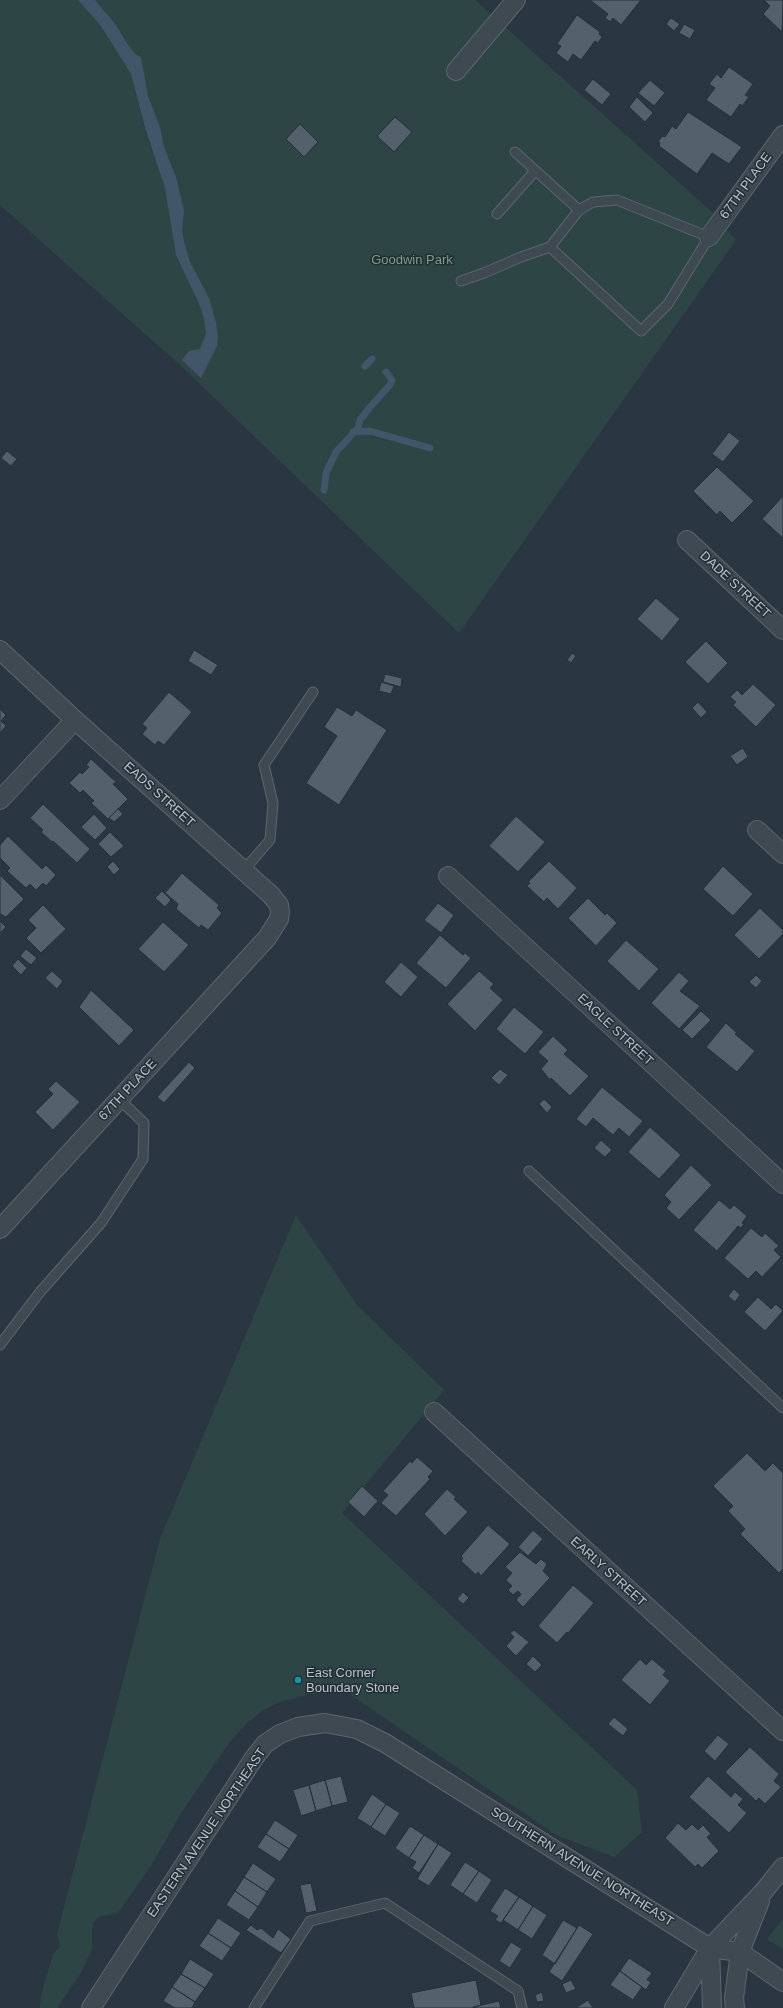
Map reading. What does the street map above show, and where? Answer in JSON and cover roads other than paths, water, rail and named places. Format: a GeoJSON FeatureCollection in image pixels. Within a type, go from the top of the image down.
{"type":"FeatureCollection","features":[{"type":"Feature","properties":{"kind":"street"},"geometry":{"type":"LineString","coordinates":[[456,71],[516,0]]}},
{"type":"Feature","properties":{"kind":"street","name":"67TH PLACE"},"geometry":{"type":"LineString","coordinates":[[709,237],[783,135]]}},
{"type":"Feature","properties":{"kind":"street","name":"DADE STREET"},"geometry":{"type":"LineString","coordinates":[[687,540],[783,630]]}},
{"type":"Feature","properties":{"kind":"street","name":"EADS STREET"},"geometry":{"type":"LineString","coordinates":[[0,650],[74,720],[271,895],[279,905],[279,919],[256,950]]}},
{"type":"Feature","properties":{"kind":"street"},"geometry":{"type":"LineString","coordinates":[[0,800],[74,720]]}},
{"type":"Feature","properties":{"kind":"street"},"geometry":{"type":"LineString","coordinates":[[757,830],[783,854]]}},
{"type":"Feature","properties":{"kind":"street","name":"EAGLE STREET"},"geometry":{"type":"LineString","coordinates":[[448,876],[783,1184]]}},
{"type":"Feature","properties":{"kind":"street","name":"67TH PLACE"},"geometry":{"type":"LineString","coordinates":[[0,1229],[256,950]]}},
{"type":"Feature","properties":{"kind":"street","name":"EARLY STREET"},"geometry":{"type":"LineString","coordinates":[[434,1412],[783,1731]]}},
{"type":"Feature","properties":{"kind":"street","name":"EASTERN AVENUE NORTHEAST"},"geometry":{"type":"LineString","coordinates":[[91,2008],[254,1758],[266,1744],[280,1734],[298,1727],[325,1723],[357,1729],[385,1743]]}},
{"type":"Feature","properties":{"kind":"street","name":"SOUTHERN AVENUE NORTHEAST"},"geometry":{"type":"LineString","coordinates":[[385,1743],[710,1948],[740,1952],[783,1982]]}},
{"type":"Feature","properties":{"kind":"street"},"geometry":{"type":"LineString","coordinates":[[674,2008],[710,1948],[764,1891],[783,1867]]}},
{"type":"Feature","properties":{"kind":"street"},"geometry":{"type":"LineString","coordinates":[[735,2008],[734,1998],[740,1952],[764,1891]]}},
{"type":"Feature","properties":{"kind":"street"},"geometry":{"type":"LineString","coordinates":[[710,1948],[712,2008]]}},
{"type":"Feature","properties":{"kind":"lane"},"geometry":{"type":"LineString","coordinates":[[515,152],[579,210]]}},
{"type":"Feature","properties":{"kind":"lane"},"geometry":{"type":"LineString","coordinates":[[497,214],[535,171]]}},
{"type":"Feature","properties":{"kind":"lane"},"geometry":{"type":"LineString","coordinates":[[461,281],[521,257],[550,248],[579,210],[592,202],[617,200],[709,237],[668,304],[641,331],[550,248]]}},
{"type":"Feature","properties":{"kind":"lane"},"geometry":{"type":"LineString","coordinates":[[244,870],[270,840],[273,803],[264,765],[313,692]]}},
{"type":"Feature","properties":{"kind":"lane"},"geometry":{"type":"LineString","coordinates":[[0,1345],[40,1292],[101,1223],[144,1159],[144,1123],[119,1099]]}},
{"type":"Feature","properties":{"kind":"lane"},"geometry":{"type":"LineString","coordinates":[[529,1171],[783,1408]]}},
{"type":"Feature","properties":{"kind":"lane"},"geometry":{"type":"LineString","coordinates":[[254,2008],[310,1921],[385,1903],[518,1991],[522,2008]]}},
{"type":"Feature","properties":{"kind":"water"},"geometry":{"type":"Polygon","coordinates":[[[78,0],[95,0],[116,25],[135,54],[141,57],[148,96],[160,127],[164,147],[176,177],[184,211],[182,231],[185,245],[190,262],[209,298],[216,322],[218,338],[217,346],[201,378],[182,360],[189,351],[200,349],[206,334],[204,318],[200,306],[176,255],[165,188],[145,127],[131,74],[101,26],[78,0]]]}},
{"type":"Feature","properties":{"kind":"waterway"},"geometry":{"type":"LineString","coordinates":[[365,366],[372,359]]}},
{"type":"Feature","properties":{"kind":"waterway"},"geometry":{"type":"LineString","coordinates":[[324,490],[326,473],[336,452],[358,428],[360,420],[390,385],[392,380],[386,372]]}},
{"type":"Feature","properties":{"kind":"waterway"},"geometry":{"type":"LineString","coordinates":[[353,432],[370,431],[430,448]]}},
{"type":"Feature","properties":{"kind":"place","name":"East Corner Boundary Stone"},"geometry":{"type":"Point","coordinates":[298,1680]}},
{"type":"Feature","properties":{"kind":"park label","name":"Goodwin Park"},"geometry":{"type":"Point","coordinates":[412,260]}}]}
